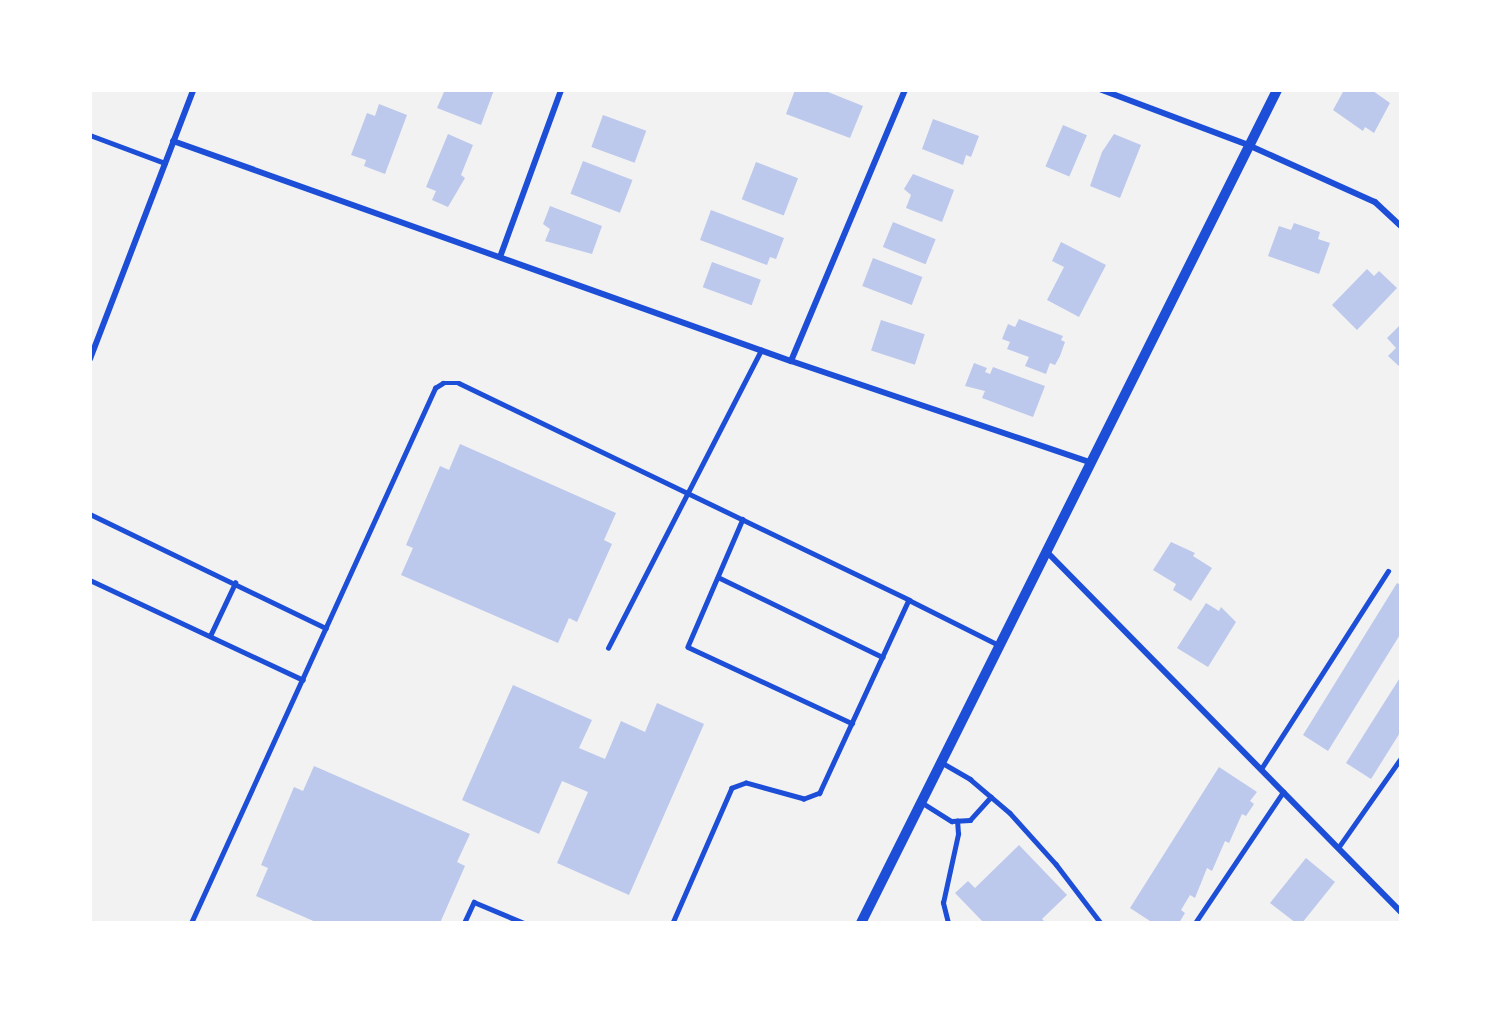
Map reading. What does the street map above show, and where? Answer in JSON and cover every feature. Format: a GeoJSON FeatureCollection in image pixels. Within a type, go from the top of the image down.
{"type":"FeatureCollection","features":[{"type":"Feature","properties":{"kind":"street"},"geometry":{"type":"LineString","coordinates":[[90,359],[193,90]]}},
{"type":"Feature","properties":{"kind":"street"},"geometry":{"type":"LineString","coordinates":[[500,257],[561,90]]}},
{"type":"Feature","properties":{"kind":"street"},"geometry":{"type":"LineString","coordinates":[[791,361],[905,90]]}},
{"type":"Feature","properties":{"kind":"street"},"geometry":{"type":"LineString","coordinates":[[1102,90],[1248,145],[1375,202],[1401,226]]}},
{"type":"Feature","properties":{"kind":"street"},"geometry":{"type":"LineString","coordinates":[[861,923],[1277,90]]}},
{"type":"Feature","properties":{"kind":"street"},"geometry":{"type":"LineString","coordinates":[[173,141],[791,361],[1090,462]]}},
{"type":"Feature","properties":{"kind":"street"},"geometry":{"type":"LineString","coordinates":[[1046,551],[1401,912]]}},
{"type":"Feature","properties":{"kind":"lane"},"geometry":{"type":"LineString","coordinates":[[90,135],[165,163]]}},
{"type":"Feature","properties":{"kind":"lane"},"geometry":{"type":"LineString","coordinates":[[608,648],[761,350]]}},
{"type":"Feature","properties":{"kind":"lane"},"geometry":{"type":"LineString","coordinates":[[191,923],[435,388],[443,383],[459,383],[688,492],[999,645]]}},
{"type":"Feature","properties":{"kind":"lane"},"geometry":{"type":"LineString","coordinates":[[90,514],[326,628]]}},
{"type":"Feature","properties":{"kind":"lane"},"geometry":{"type":"LineString","coordinates":[[743,519],[688,646],[852,723]]}},
{"type":"Feature","properties":{"kind":"lane"},"geometry":{"type":"LineString","coordinates":[[1261,769],[1388,571]]}},
{"type":"Feature","properties":{"kind":"lane"},"geometry":{"type":"LineString","coordinates":[[718,577],[883,657]]}},
{"type":"Feature","properties":{"kind":"lane"},"geometry":{"type":"LineString","coordinates":[[90,580],[303,680]]}},
{"type":"Feature","properties":{"kind":"lane"},"geometry":{"type":"LineString","coordinates":[[210,636],[235,583]]}},
{"type":"Feature","properties":{"kind":"lane"},"geometry":{"type":"LineString","coordinates":[[673,923],[732,788],[746,783],[804,799],[820,793],[909,600]]}},
{"type":"Feature","properties":{"kind":"lane"},"geometry":{"type":"LineString","coordinates":[[1338,848],[1401,758]]}},
{"type":"Feature","properties":{"kind":"lane"},"geometry":{"type":"LineString","coordinates":[[941,762],[991,796],[1056,864],[1101,923]]}},
{"type":"Feature","properties":{"kind":"lane"},"geometry":{"type":"LineString","coordinates":[[1195,923],[1283,792]]}},
{"type":"Feature","properties":{"kind":"lane"},"geometry":{"type":"LineString","coordinates":[[921,802],[957,820],[970,820],[991,796]]}},
{"type":"Feature","properties":{"kind":"lane"},"geometry":{"type":"LineString","coordinates":[[948,923],[943,903],[958,834],[957,820]]}},
{"type":"Feature","properties":{"kind":"lane"},"geometry":{"type":"LineString","coordinates":[[464,923],[474,902],[524,923]]}},
{"type":"Feature","properties":{"kind":"building"},"geometry":{"type":"Polygon","coordinates":[[[494,90],[481,125],[437,108],[444,92],[494,90]]]}},
{"type":"Feature","properties":{"kind":"building"},"geometry":{"type":"Polygon","coordinates":[[[795,90],[823,90],[863,106],[850,138],[786,114],[795,90]]]}},
{"type":"Feature","properties":{"kind":"building"},"geometry":{"type":"Polygon","coordinates":[[[1344,90],[1373,91],[1390,103],[1374,133],[1365,127],[1363,131],[1333,110],[1344,90]]]}},
{"type":"Feature","properties":{"kind":"building"},"geometry":{"type":"Polygon","coordinates":[[[379,104],[407,115],[385,174],[364,166],[366,160],[351,155],[367,113],[375,116],[379,104]]]}},
{"type":"Feature","properties":{"kind":"building"},"geometry":{"type":"Polygon","coordinates":[[[603,115],[646,131],[635,163],[591,147],[603,115]]]}},
{"type":"Feature","properties":{"kind":"building"},"geometry":{"type":"Polygon","coordinates":[[[933,119],[979,136],[971,157],[966,155],[963,165],[922,149],[933,119]]]}},
{"type":"Feature","properties":{"kind":"building"},"geometry":{"type":"Polygon","coordinates":[[[1063,125],[1087,135],[1069,177],[1045,166],[1063,125]]]}},
{"type":"Feature","properties":{"kind":"building"},"geometry":{"type":"Polygon","coordinates":[[[448,134],[473,145],[461,175],[465,178],[448,207],[432,200],[436,191],[426,187],[448,134]]]}},
{"type":"Feature","properties":{"kind":"building"},"geometry":{"type":"Polygon","coordinates":[[[1114,134],[1141,145],[1120,198],[1090,186],[1102,152],[1114,134]]]}},
{"type":"Feature","properties":{"kind":"building"},"geometry":{"type":"Polygon","coordinates":[[[583,161],[632,180],[620,213],[570,194],[583,161]]]}},
{"type":"Feature","properties":{"kind":"building"},"geometry":{"type":"Polygon","coordinates":[[[756,162],[798,178],[784,215],[742,199],[756,162]]]}},
{"type":"Feature","properties":{"kind":"building"},"geometry":{"type":"Polygon","coordinates":[[[913,174],[954,190],[942,222],[906,208],[911,195],[904,189],[913,174]]]}},
{"type":"Feature","properties":{"kind":"building"},"geometry":{"type":"Polygon","coordinates":[[[550,206],[602,226],[592,254],[545,241],[550,229],[543,224],[550,206]]]}},
{"type":"Feature","properties":{"kind":"building"},"geometry":{"type":"Polygon","coordinates":[[[711,210],[784,238],[776,259],[770,257],[767,265],[700,240],[711,210]]]}},
{"type":"Feature","properties":{"kind":"building"},"geometry":{"type":"Polygon","coordinates":[[[893,222],[936,239],[926,264],[883,247],[893,222]]]}},
{"type":"Feature","properties":{"kind":"building"},"geometry":{"type":"Polygon","coordinates":[[[1294,223],[1320,232],[1318,239],[1330,243],[1319,274],[1268,256],[1279,226],[1291,230],[1294,223]]]}},
{"type":"Feature","properties":{"kind":"building"},"geometry":{"type":"Polygon","coordinates":[[[1061,242],[1106,265],[1079,317],[1047,300],[1064,267],[1052,261],[1061,242]]]}},
{"type":"Feature","properties":{"kind":"building"},"geometry":{"type":"Polygon","coordinates":[[[873,258],[922,277],[912,305],[862,286],[873,258]]]}},
{"type":"Feature","properties":{"kind":"building"},"geometry":{"type":"Polygon","coordinates":[[[712,262],[761,280],[752,305],[703,287],[712,262]]]}},
{"type":"Feature","properties":{"kind":"building"},"geometry":{"type":"Polygon","coordinates":[[[1367,269],[1374,276],[1379,271],[1397,288],[1357,330],[1332,305],[1367,269]]]}},
{"type":"Feature","properties":{"kind":"building"},"geometry":{"type":"Polygon","coordinates":[[[1019,319],[1063,336],[1061,340],[1065,342],[1060,356],[1055,365],[1050,363],[1046,374],[1025,366],[1029,357],[1007,349],[1010,342],[1002,339],[1008,324],[1015,327],[1019,319]]]}},
{"type":"Feature","properties":{"kind":"building"},"geometry":{"type":"Polygon","coordinates":[[[881,320],[925,334],[915,365],[871,350],[881,320]]]}},
{"type":"Feature","properties":{"kind":"building"},"geometry":{"type":"Polygon","coordinates":[[[1401,324],[1401,368],[1388,356],[1396,348],[1387,338],[1401,324]]]}},
{"type":"Feature","properties":{"kind":"building"},"geometry":{"type":"Polygon","coordinates":[[[974,363],[987,368],[985,372],[990,374],[993,367],[1045,386],[1033,417],[982,398],[985,391],[965,386],[974,363]]]}},
{"type":"Feature","properties":{"kind":"building"},"geometry":{"type":"Polygon","coordinates":[[[460,444],[616,513],[604,540],[612,544],[577,622],[569,618],[558,643],[401,575],[413,548],[406,545],[440,466],[449,470],[460,444]]]}},
{"type":"Feature","properties":{"kind":"building"},"geometry":{"type":"Polygon","coordinates":[[[1171,542],[1195,553],[1193,556],[1212,568],[1191,601],[1173,590],[1176,584],[1153,570],[1171,542]]]}},
{"type":"Feature","properties":{"kind":"building"},"geometry":{"type":"Polygon","coordinates":[[[1397,583],[1401,585],[1401,633],[1328,751],[1303,735],[1397,583]]]}},
{"type":"Feature","properties":{"kind":"building"},"geometry":{"type":"Polygon","coordinates":[[[1206,603],[1219,611],[1221,607],[1236,622],[1208,667],[1177,648],[1206,603]]]}},
{"type":"Feature","properties":{"kind":"building"},"geometry":{"type":"Polygon","coordinates":[[[1401,676],[1401,731],[1371,779],[1346,763],[1401,676]]]}},
{"type":"Feature","properties":{"kind":"building"},"geometry":{"type":"Polygon","coordinates":[[[513,685],[592,720],[579,748],[605,759],[621,721],[645,732],[657,703],[704,724],[629,895],[557,863],[588,792],[562,781],[539,834],[462,800],[513,685]]]}},
{"type":"Feature","properties":{"kind":"building"},"geometry":{"type":"Polygon","coordinates":[[[314,766],[470,834],[457,862],[465,866],[440,923],[318,923],[256,896],[268,868],[261,865],[294,787],[303,791],[314,766]]]}},
{"type":"Feature","properties":{"kind":"building"},"geometry":{"type":"Polygon","coordinates":[[[1219,767],[1257,792],[1250,801],[1254,804],[1246,816],[1242,814],[1229,843],[1225,841],[1212,871],[1207,868],[1195,898],[1190,895],[1181,910],[1185,913],[1179,923],[1153,923],[1130,908],[1219,767]]]}},
{"type":"Feature","properties":{"kind":"building"},"geometry":{"type":"Polygon","coordinates":[[[1019,845],[1067,895],[1042,919],[1046,923],[984,923],[955,893],[968,881],[975,888],[1019,845]]]}},
{"type":"Feature","properties":{"kind":"building"},"geometry":{"type":"Polygon","coordinates":[[[1306,858],[1335,882],[1302,923],[1296,923],[1270,903],[1306,858]]]}}]}
